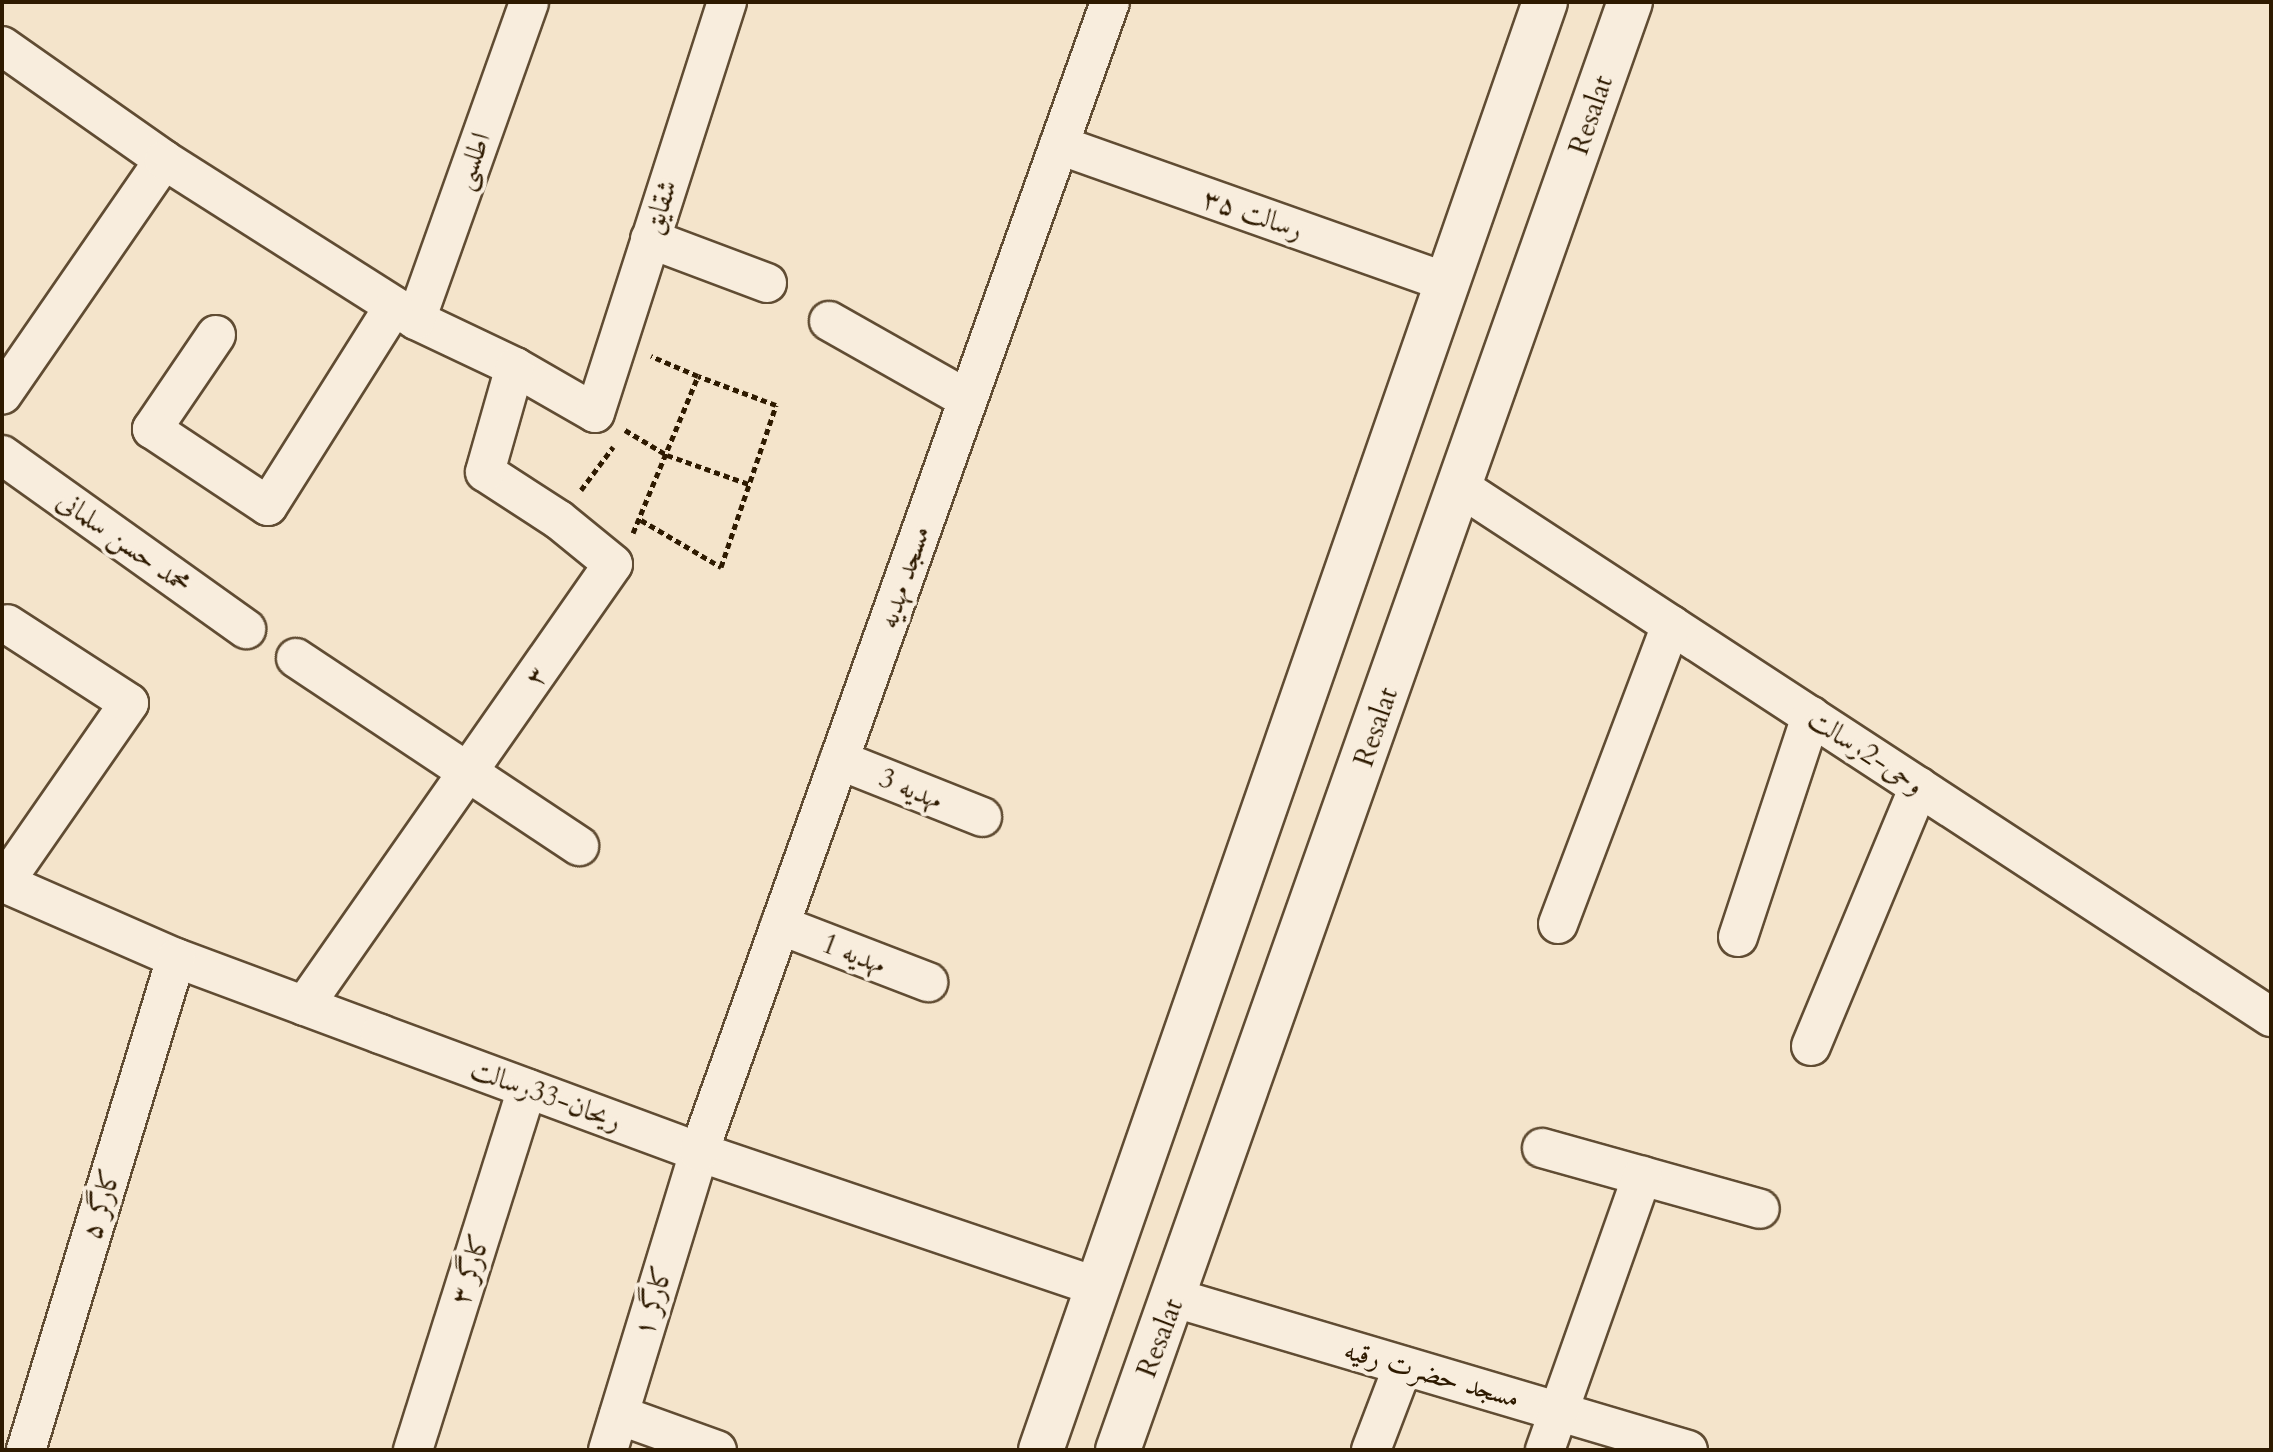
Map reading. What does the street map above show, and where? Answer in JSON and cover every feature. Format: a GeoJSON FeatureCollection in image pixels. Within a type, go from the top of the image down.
{"type":"FeatureCollection","features":[{"type":"Feature","properties":{"kind":"main road"},"geometry":{"type":"LineString","coordinates":[[1041,1450],[1545,2]]}},
{"type":"Feature","properties":{"kind":"main road","name":"Resalat"},"geometry":{"type":"LineString","coordinates":[[1118,1450],[1175,1298],[1630,2]]}},
{"type":"Feature","properties":{"kind":"street","name":"اطلسی"},"geometry":{"type":"LineString","coordinates":[[216,335],[152,429],[268,506],[405,313],[529,2]]}},
{"type":"Feature","properties":{"kind":"street","name":"شقایق"},"geometry":{"type":"LineString","coordinates":[[610,421],[616,342],[727,2]]}},
{"type":"Feature","properties":{"kind":"street","name":"مسجد مهدیه"},"geometry":{"type":"LineString","coordinates":[[699,1152],[1110,2]]}},
{"type":"Feature","properties":{"kind":"street"},"geometry":{"type":"LineString","coordinates":[[2,46],[164,160],[405,313],[515,367],[610,421]]}},
{"type":"Feature","properties":{"kind":"street","name":"رسالت ۳۵"},"geometry":{"type":"LineString","coordinates":[[1059,145],[1448,283]]}},
{"type":"Feature","properties":{"kind":"street"},"geometry":{"type":"LineString","coordinates":[[2,395],[164,160]]}},
{"type":"Feature","properties":{"kind":"street"},"geometry":{"type":"LineString","coordinates":[[650,239],[767,283]]}},
{"type":"Feature","properties":{"kind":"street"},"geometry":{"type":"LineString","coordinates":[[829,321],[967,399]]}},
{"type":"Feature","properties":{"kind":"street"},"geometry":{"type":"LineString","coordinates":[[515,367],[485,472],[559,520],[613,564]]}},
{"type":"Feature","properties":{"kind":"street","name":"محمد حسن سلمانی"},"geometry":{"type":"LineString","coordinates":[[2,455],[246,629]]}},
{"type":"Feature","properties":{"kind":"street","name":"وحی-2رسالت"},"geometry":{"type":"LineString","coordinates":[[1460,487],[2271,1017]]}},
{"type":"Feature","properties":{"kind":"street","name":"۳"},"geometry":{"type":"LineString","coordinates":[[304,1006],[613,564]]}},
{"type":"Feature","properties":{"kind":"street"},"geometry":{"type":"LineString","coordinates":[[3,882],[129,703],[7,624]]}},
{"type":"Feature","properties":{"kind":"street"},"geometry":{"type":"LineString","coordinates":[[1558,924],[1671,625]]}},
{"type":"Feature","properties":{"kind":"street"},"geometry":{"type":"LineString","coordinates":[[296,658],[579,846]]}},
{"type":"Feature","properties":{"kind":"street"},"geometry":{"type":"LineString","coordinates":[[1738,937],[1811,716]]}},
{"type":"Feature","properties":{"kind":"street","name":"مهدیه 3"},"geometry":{"type":"LineString","coordinates":[[839,760],[982,817]]}},
{"type":"Feature","properties":{"kind":"street"},"geometry":{"type":"LineString","coordinates":[[1811,1046],[1919,787]]}},
{"type":"Feature","properties":{"kind":"street","name":"ریحان-33رسالت"},"geometry":{"type":"LineString","coordinates":[[3,882],[176,958],[527,1089],[699,1152],[1098,1287]]}},
{"type":"Feature","properties":{"kind":"street","name":"مهدیه 1"},"geometry":{"type":"LineString","coordinates":[[780,925],[928,982]]}},
{"type":"Feature","properties":{"kind":"street","name":"کارگر ۵"},"geometry":{"type":"LineString","coordinates":[[26,1450],[176,958]]}},
{"type":"Feature","properties":{"kind":"street","name":"کارگر ۳"},"geometry":{"type":"LineString","coordinates":[[413,1450],[527,1089]]}},
{"type":"Feature","properties":{"kind":"street"},"geometry":{"type":"LineString","coordinates":[[1542,1148],[1760,1209]]}},
{"type":"Feature","properties":{"kind":"street","name":"کارگر ۱"},"geometry":{"type":"LineString","coordinates":[[613,1432],[699,1152]]}},
{"type":"Feature","properties":{"kind":"street"},"geometry":{"type":"LineString","coordinates":[[1545,1450],[1642,1176]]}},
{"type":"Feature","properties":{"kind":"street","name":"مسجد حضرت رقیه"},"geometry":{"type":"LineString","coordinates":[[1175,1298],[1688,1450]]}},
{"type":"Feature","properties":{"kind":"street"},"geometry":{"type":"LineString","coordinates":[[1371,1450],[1403,1366]]}},
{"type":"Feature","properties":{"kind":"street"},"geometry":{"type":"LineString","coordinates":[[613,1432],[717,1450]]}},
{"type":"Feature","properties":{"kind":"path"},"geometry":{"type":"LineString","coordinates":[[616,342],[776,405],[721,567],[641,520]]}},
{"type":"Feature","properties":{"kind":"path"},"geometry":{"type":"LineString","coordinates":[[613,564],[641,520],[698,376]]}},
{"type":"Feature","properties":{"kind":"path"},"geometry":{"type":"LineString","coordinates":[[559,520],[610,421],[667,455],[749,484]]}}]}
